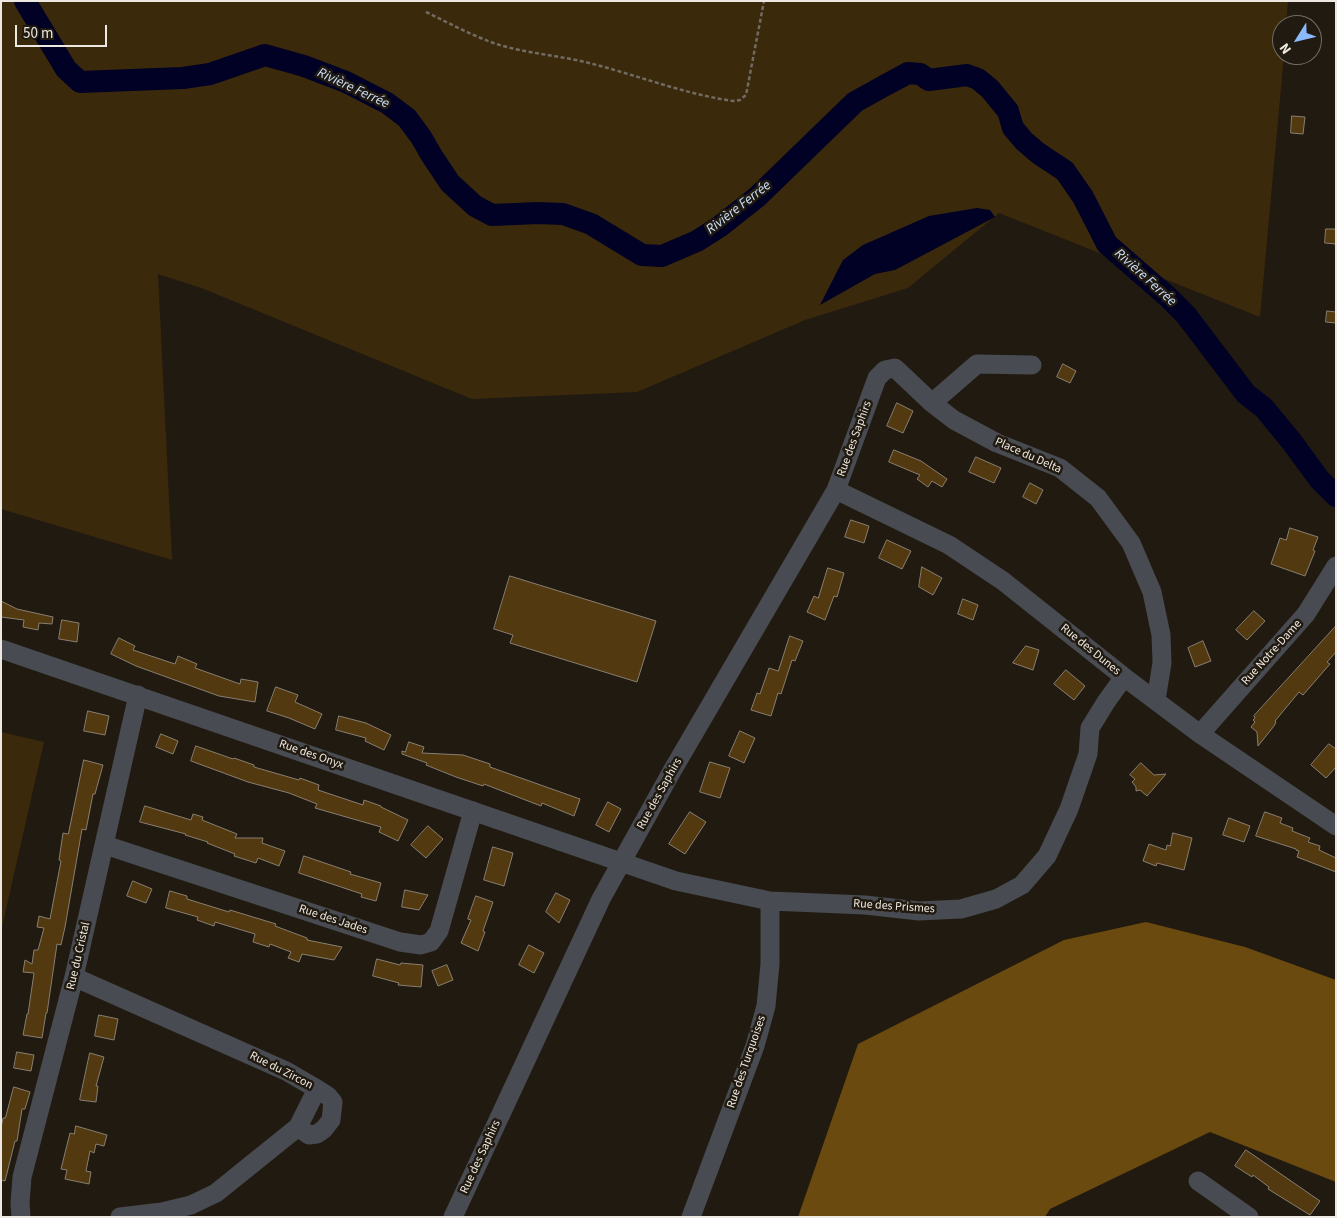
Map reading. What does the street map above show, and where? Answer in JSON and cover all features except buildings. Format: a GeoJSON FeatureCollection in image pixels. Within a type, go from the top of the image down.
{"type":"FeatureCollection","features":[{"type":"Feature","properties":{"kind":"street"},"geometry":{"type":"LineString","coordinates":[[932,403],[977,364],[1032,365]]}},
{"type":"Feature","properties":{"kind":"street","name":"Place du Delta"},"geometry":{"type":"LineString","coordinates":[[877,378],[885,370],[895,368],[932,403],[954,420],[998,443],[1060,468],[1098,498],[1131,543],[1152,592],[1161,636],[1162,663],[1156,700]]}},
{"type":"Feature","properties":{"kind":"street","name":"Rue des Saphirs"},"geometry":{"type":"LineString","coordinates":[[453,1217],[601,899],[672,771],[836,490],[877,378]]}},
{"type":"Feature","properties":{"kind":"street","name":"Rue des Dunes"},"geometry":{"type":"LineString","coordinates":[[836,490],[949,545],[1003,581],[1124,677],[1200,734],[1336,826]]}},
{"type":"Feature","properties":{"kind":"street","name":"Rue Notre-Dame"},"geometry":{"type":"LineString","coordinates":[[1200,734],[1306,614],[1336,566]]}},
{"type":"Feature","properties":{"kind":"street","name":"Rue des Onyx"},"geometry":{"type":"LineString","coordinates":[[1,648],[621,862]]}},
{"type":"Feature","properties":{"kind":"street","name":"Rue des Prismes"},"geometry":{"type":"LineString","coordinates":[[621,862],[676,881],[770,901],[865,905],[919,911],[961,909],[996,899],[1022,885],[1047,856],[1069,809],[1085,763],[1088,754],[1090,728],[1124,677]]}},
{"type":"Feature","properties":{"kind":"street","name":"Rue du Cristal"},"geometry":{"type":"LineString","coordinates":[[21,1217],[22,1177],[74,977],[138,695]]}},
{"type":"Feature","properties":{"kind":"street","name":"Rue des Jades"},"geometry":{"type":"LineString","coordinates":[[105,845],[400,942],[421,945],[430,942],[438,931],[473,812]]}},
{"type":"Feature","properties":{"kind":"street","name":"Rue des Turquoises"},"geometry":{"type":"LineString","coordinates":[[691,1217],[755,1046],[766,1006],[770,964],[770,901]]}},
{"type":"Feature","properties":{"kind":"street","name":"Rue du Zircon"},"geometry":{"type":"LineString","coordinates":[[74,977],[286,1071],[317,1089],[298,1127],[216,1193],[190,1205],[162,1214],[120,1217]]}},
{"type":"Feature","properties":{"kind":"street"},"geometry":{"type":"LineString","coordinates":[[298,1127],[309,1135],[317,1134],[331,1120],[333,1102],[328,1096],[317,1089]]}},
{"type":"Feature","properties":{"kind":"street"},"geometry":{"type":"LineString","coordinates":[[1198,1180],[1249,1217]]}},
{"type":"Feature","properties":{"kind":"path"},"geometry":{"type":"LineString","coordinates":[[426,12],[474,35],[503,46],[585,62],[669,87],[733,101],[740,100],[746,95],[764,1]]}},
{"type":"Feature","properties":{"kind":"shaded area"},"geometry":{"type":"Polygon","coordinates":[[[1,1],[1288,1],[1287,15],[1272,15],[1272,65],[1283,65],[1260,317],[999,213],[908,288],[805,320],[637,392],[472,399],[204,289],[158,274],[172,560],[1,509],[1,1]]]}},
{"type":"Feature","properties":{"kind":"shaded area"},"geometry":{"type":"Polygon","coordinates":[[[1,732],[44,742],[2,927],[1,926],[1,732]]]}},
{"type":"Feature","properties":{"kind":"shaded area"},"geometry":{"type":"Polygon","coordinates":[[[1146,922],[1245,947],[1336,980],[1336,1182],[1210,1132],[1050,1209],[1045,1217],[798,1217],[858,1044],[1064,940],[1146,922]]]}},
{"type":"Feature","properties":{"kind":"water"},"geometry":{"type":"Polygon","coordinates":[[[977,208],[990,210],[995,217],[895,270],[875,274],[820,305],[843,260],[863,245],[929,216],[977,208]]]}},
{"type":"Feature","properties":{"kind":"waterway","name":"Rivière Ferrée"},"geometry":{"type":"LineString","coordinates":[[25,1],[66,69],[80,82],[183,78],[210,74],[265,55],[304,66],[346,82],[387,103],[407,118],[450,183],[475,206],[492,215],[563,214],[591,224],[642,255],[662,256],[697,241],[719,227],[757,197],[855,102],[908,73],[920,74],[929,80],[967,75],[978,79],[990,89],[1008,111],[1013,128],[1024,141],[1065,171],[1083,197],[1107,244],[1186,315],[1246,394],[1264,408],[1319,479],[1336,496]]}}]}
